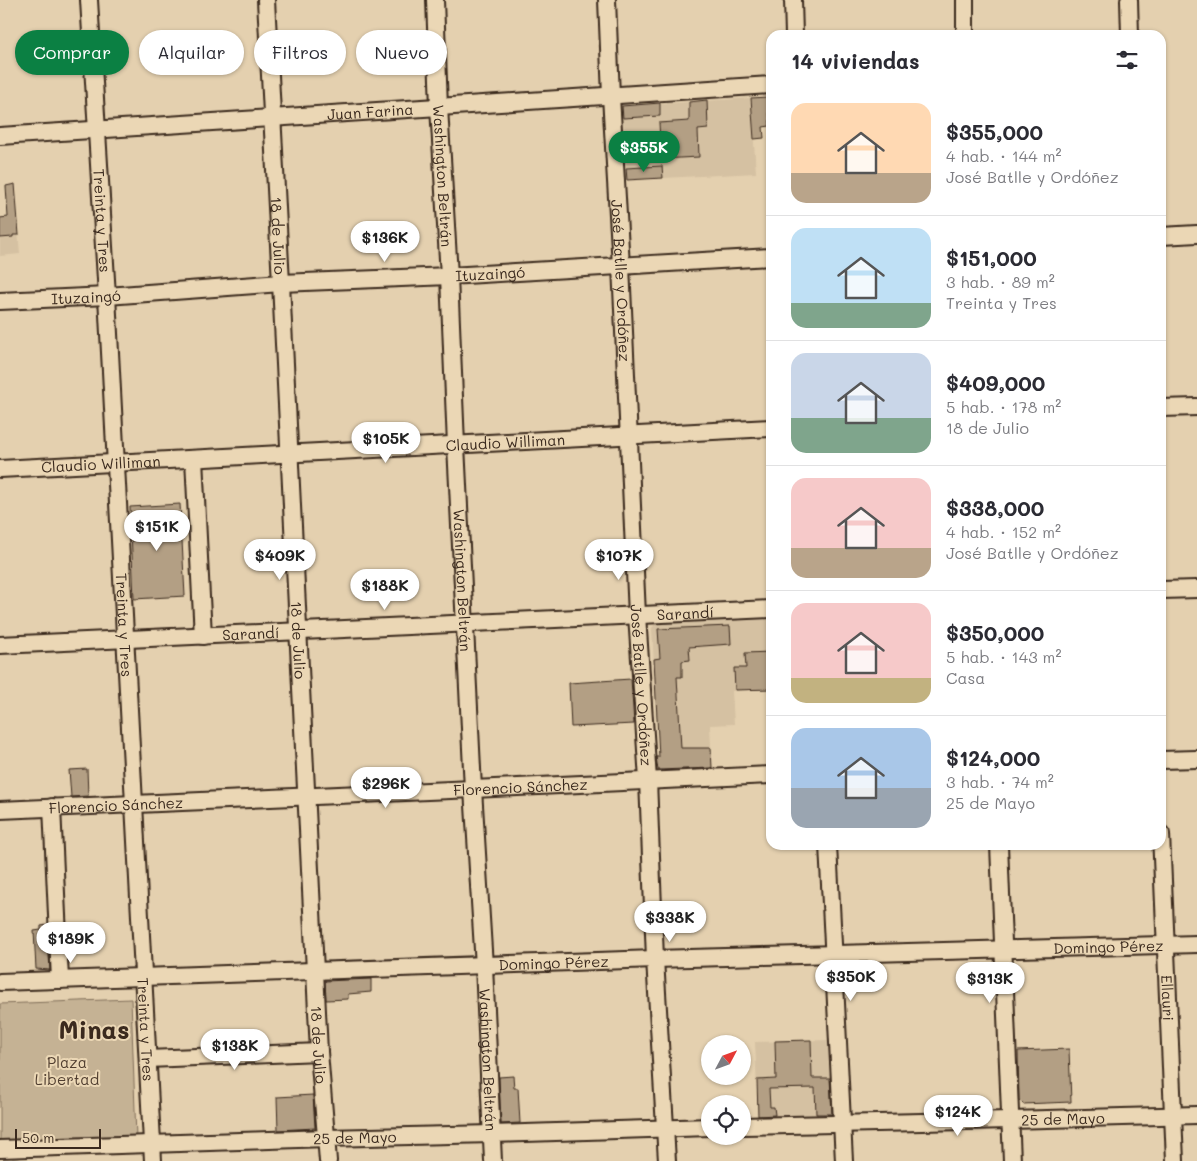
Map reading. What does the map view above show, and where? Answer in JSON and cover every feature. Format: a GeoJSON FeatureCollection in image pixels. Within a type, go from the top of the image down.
{"type":"FeatureCollection","features":[{"type":"Feature","properties":{"kind":"street","name":"Treinta y Tres"},"geometry":{"type":"LineString","coordinates":[[89,0],[107,296],[153,1161]]}},
{"type":"Feature","properties":{"kind":"street","name":"18 de Julio"},"geometry":{"type":"LineString","coordinates":[[266,0],[306,796],[328,1161]]}},
{"type":"Feature","properties":{"kind":"street","name":"Washington Beltrán"},"geometry":{"type":"LineString","coordinates":[[435,0],[493,1161]]}},
{"type":"Feature","properties":{"kind":"street","name":"José Batlle y Ordóñez"},"geometry":{"type":"LineString","coordinates":[[607,0],[636,615],[648,780],[655,960],[666,1161]]}},
{"type":"Feature","properties":{"kind":"street"},"geometry":{"type":"LineString","coordinates":[[793,0],[794,30]]}},
{"type":"Feature","properties":{"kind":"street"},"geometry":{"type":"LineString","coordinates":[[965,0],[966,30]]}},
{"type":"Feature","properties":{"kind":"street"},"geometry":{"type":"LineString","coordinates":[[1129,0],[1130,30]]}},
{"type":"Feature","properties":{"kind":"street","name":"Juan Farina"},"geometry":{"type":"LineString","coordinates":[[0,136],[766,85]]}},
{"type":"Feature","properties":{"kind":"street"},"geometry":{"type":"LineString","coordinates":[[1166,236],[1197,234]]}},
{"type":"Feature","properties":{"kind":"street","name":"Ituzaingó"},"geometry":{"type":"LineString","coordinates":[[0,301],[766,257]]}},
{"type":"Feature","properties":{"kind":"street"},"geometry":{"type":"LineString","coordinates":[[1166,408],[1197,407]]}},
{"type":"Feature","properties":{"kind":"street","name":"Claudio Williman"},"geometry":{"type":"LineString","coordinates":[[0,469],[766,428]]}},
{"type":"Feature","properties":{"kind":"street"},"geometry":{"type":"LineString","coordinates":[[194,459],[203,636]]}},
{"type":"Feature","properties":{"kind":"street"},"geometry":{"type":"LineString","coordinates":[[1166,590],[1197,589]]}},
{"type":"Feature","properties":{"kind":"street","name":"Sarandí"},"geometry":{"type":"LineString","coordinates":[[0,645],[766,609]]}},
{"type":"Feature","properties":{"kind":"street"},"geometry":{"type":"LineString","coordinates":[[1166,760],[1197,759]]}},
{"type":"Feature","properties":{"kind":"street","name":"Florencio Sánchez"},"geometry":{"type":"LineString","coordinates":[[0,810],[766,775]]}},
{"type":"Feature","properties":{"kind":"street"},"geometry":{"type":"LineString","coordinates":[[52,807],[60,980]]}},
{"type":"Feature","properties":{"kind":"street"},"geometry":{"type":"LineString","coordinates":[[828,850],[844,1161]]}},
{"type":"Feature","properties":{"kind":"street"},"geometry":{"type":"LineString","coordinates":[[999,850],[1012,1161]]}},
{"type":"Feature","properties":{"kind":"street","name":"Ellauri"},"geometry":{"type":"LineString","coordinates":[[1162,850],[1174,1161]]}},
{"type":"Feature","properties":{"kind":"street","name":"Domingo Pérez"},"geometry":{"type":"LineString","coordinates":[[0,982],[1197,944]]}},
{"type":"Feature","properties":{"kind":"street"},"geometry":{"type":"LineString","coordinates":[[148,1060],[320,1052]]}},
{"type":"Feature","properties":{"kind":"street","name":"25 de Mayo"},"geometry":{"type":"LineString","coordinates":[[751,1126],[1197,1115]]}},
{"type":"Feature","properties":{"kind":"street","name":"25 de Mayo"},"geometry":{"type":"LineString","coordinates":[[0,1149],[70,1153],[152,1144],[701,1127]]}},
{"type":"Feature","properties":{"kind":"shaded area"},"geometry":{"type":"Polygon","coordinates":[[[751,98],[756,173],[627,180],[622,106],[751,98]]]}},
{"type":"Feature","properties":{"kind":"shaded area"},"geometry":{"type":"Polygon","coordinates":[[[17,217],[20,254],[0,256],[0,218],[17,217]]]}},
{"type":"Feature","properties":{"kind":"shaded area"},"geometry":{"type":"Polygon","coordinates":[[[766,616],[766,689],[732,691],[734,724],[710,725],[712,768],[659,771],[656,768],[655,757],[659,756],[652,628],[658,620],[766,616]]]}},
{"type":"Feature","properties":{"kind":"shaded area"},"geometry":{"type":"Polygon","coordinates":[[[830,1040],[833,1114],[758,1117],[755,1042],[830,1040]]]}},
{"type":"Feature","properties":{"kind":"green space","name":"Plaza Libertad"},"geometry":{"type":"Polygon","coordinates":[[[131,999],[136,1138],[0,1143],[0,1004],[131,999]]]}},
{"type":"Feature","properties":{"kind":"building"},"geometry":{"type":"Polygon","coordinates":[[[766,97],[766,127],[763,127],[764,138],[754,139],[751,98],[766,97]]]}},
{"type":"Feature","properties":{"kind":"building"},"geometry":{"type":"Polygon","coordinates":[[[707,100],[708,129],[698,130],[699,157],[661,159],[659,123],[689,121],[689,102],[707,100]]]}},
{"type":"Feature","properties":{"kind":"building"},"geometry":{"type":"Polygon","coordinates":[[[660,103],[660,116],[623,118],[622,106],[660,103]]]}},
{"type":"Feature","properties":{"kind":"building"},"geometry":{"type":"Polygon","coordinates":[[[662,166],[663,178],[627,180],[626,168],[662,166]]]}},
{"type":"Feature","properties":{"kind":"building"},"geometry":{"type":"Polygon","coordinates":[[[15,184],[19,235],[0,238],[0,218],[8,217],[6,186],[15,184]]]}},
{"type":"Feature","properties":{"kind":"building"},"geometry":{"type":"Polygon","coordinates":[[[180,504],[185,596],[134,599],[130,507],[180,504]]]}},
{"type":"Feature","properties":{"kind":"building"},"geometry":{"type":"Polygon","coordinates":[[[730,626],[731,644],[689,647],[690,660],[682,661],[682,677],[677,677],[681,748],[711,748],[712,768],[658,770],[656,757],[659,757],[654,659],[660,658],[658,629],[730,626]]]}},
{"type":"Feature","properties":{"kind":"building"},"geometry":{"type":"Polygon","coordinates":[[[766,652],[766,689],[735,690],[734,668],[746,668],[745,653],[766,652]]]}},
{"type":"Feature","properties":{"kind":"building"},"geometry":{"type":"Polygon","coordinates":[[[631,679],[634,724],[571,727],[569,683],[631,679]]]}},
{"type":"Feature","properties":{"kind":"building"},"geometry":{"type":"Polygon","coordinates":[[[87,769],[88,796],[71,797],[69,770],[87,769]]]}},
{"type":"Feature","properties":{"kind":"building"},"geometry":{"type":"Polygon","coordinates":[[[47,925],[50,970],[36,969],[34,931],[41,930],[41,926],[47,925]]]}},
{"type":"Feature","properties":{"kind":"building"},"geometry":{"type":"Polygon","coordinates":[[[371,979],[371,992],[348,994],[348,999],[326,1000],[325,981],[371,979]]]}},
{"type":"Feature","properties":{"kind":"building"},"geometry":{"type":"Polygon","coordinates":[[[811,1040],[812,1078],[830,1078],[832,1114],[816,1114],[815,1088],[769,1089],[770,1107],[774,1107],[775,1115],[758,1116],[757,1080],[776,1079],[775,1041],[811,1040]]]}},
{"type":"Feature","properties":{"kind":"building"},"geometry":{"type":"Polygon","coordinates":[[[1069,1049],[1071,1102],[1023,1104],[1019,1100],[1018,1051],[1069,1049]]]}},
{"type":"Feature","properties":{"kind":"building"},"geometry":{"type":"Polygon","coordinates":[[[513,1076],[514,1088],[518,1088],[520,1123],[501,1124],[499,1077],[513,1076]]]}},
{"type":"Feature","properties":{"kind":"building"},"geometry":{"type":"Polygon","coordinates":[[[313,1095],[315,1128],[278,1130],[277,1097],[313,1095]]]}},
{"type":"Feature","properties":{"kind":"district","name":"Minas"},"geometry":{"type":"Point","coordinates":[94,1029]}}]}
